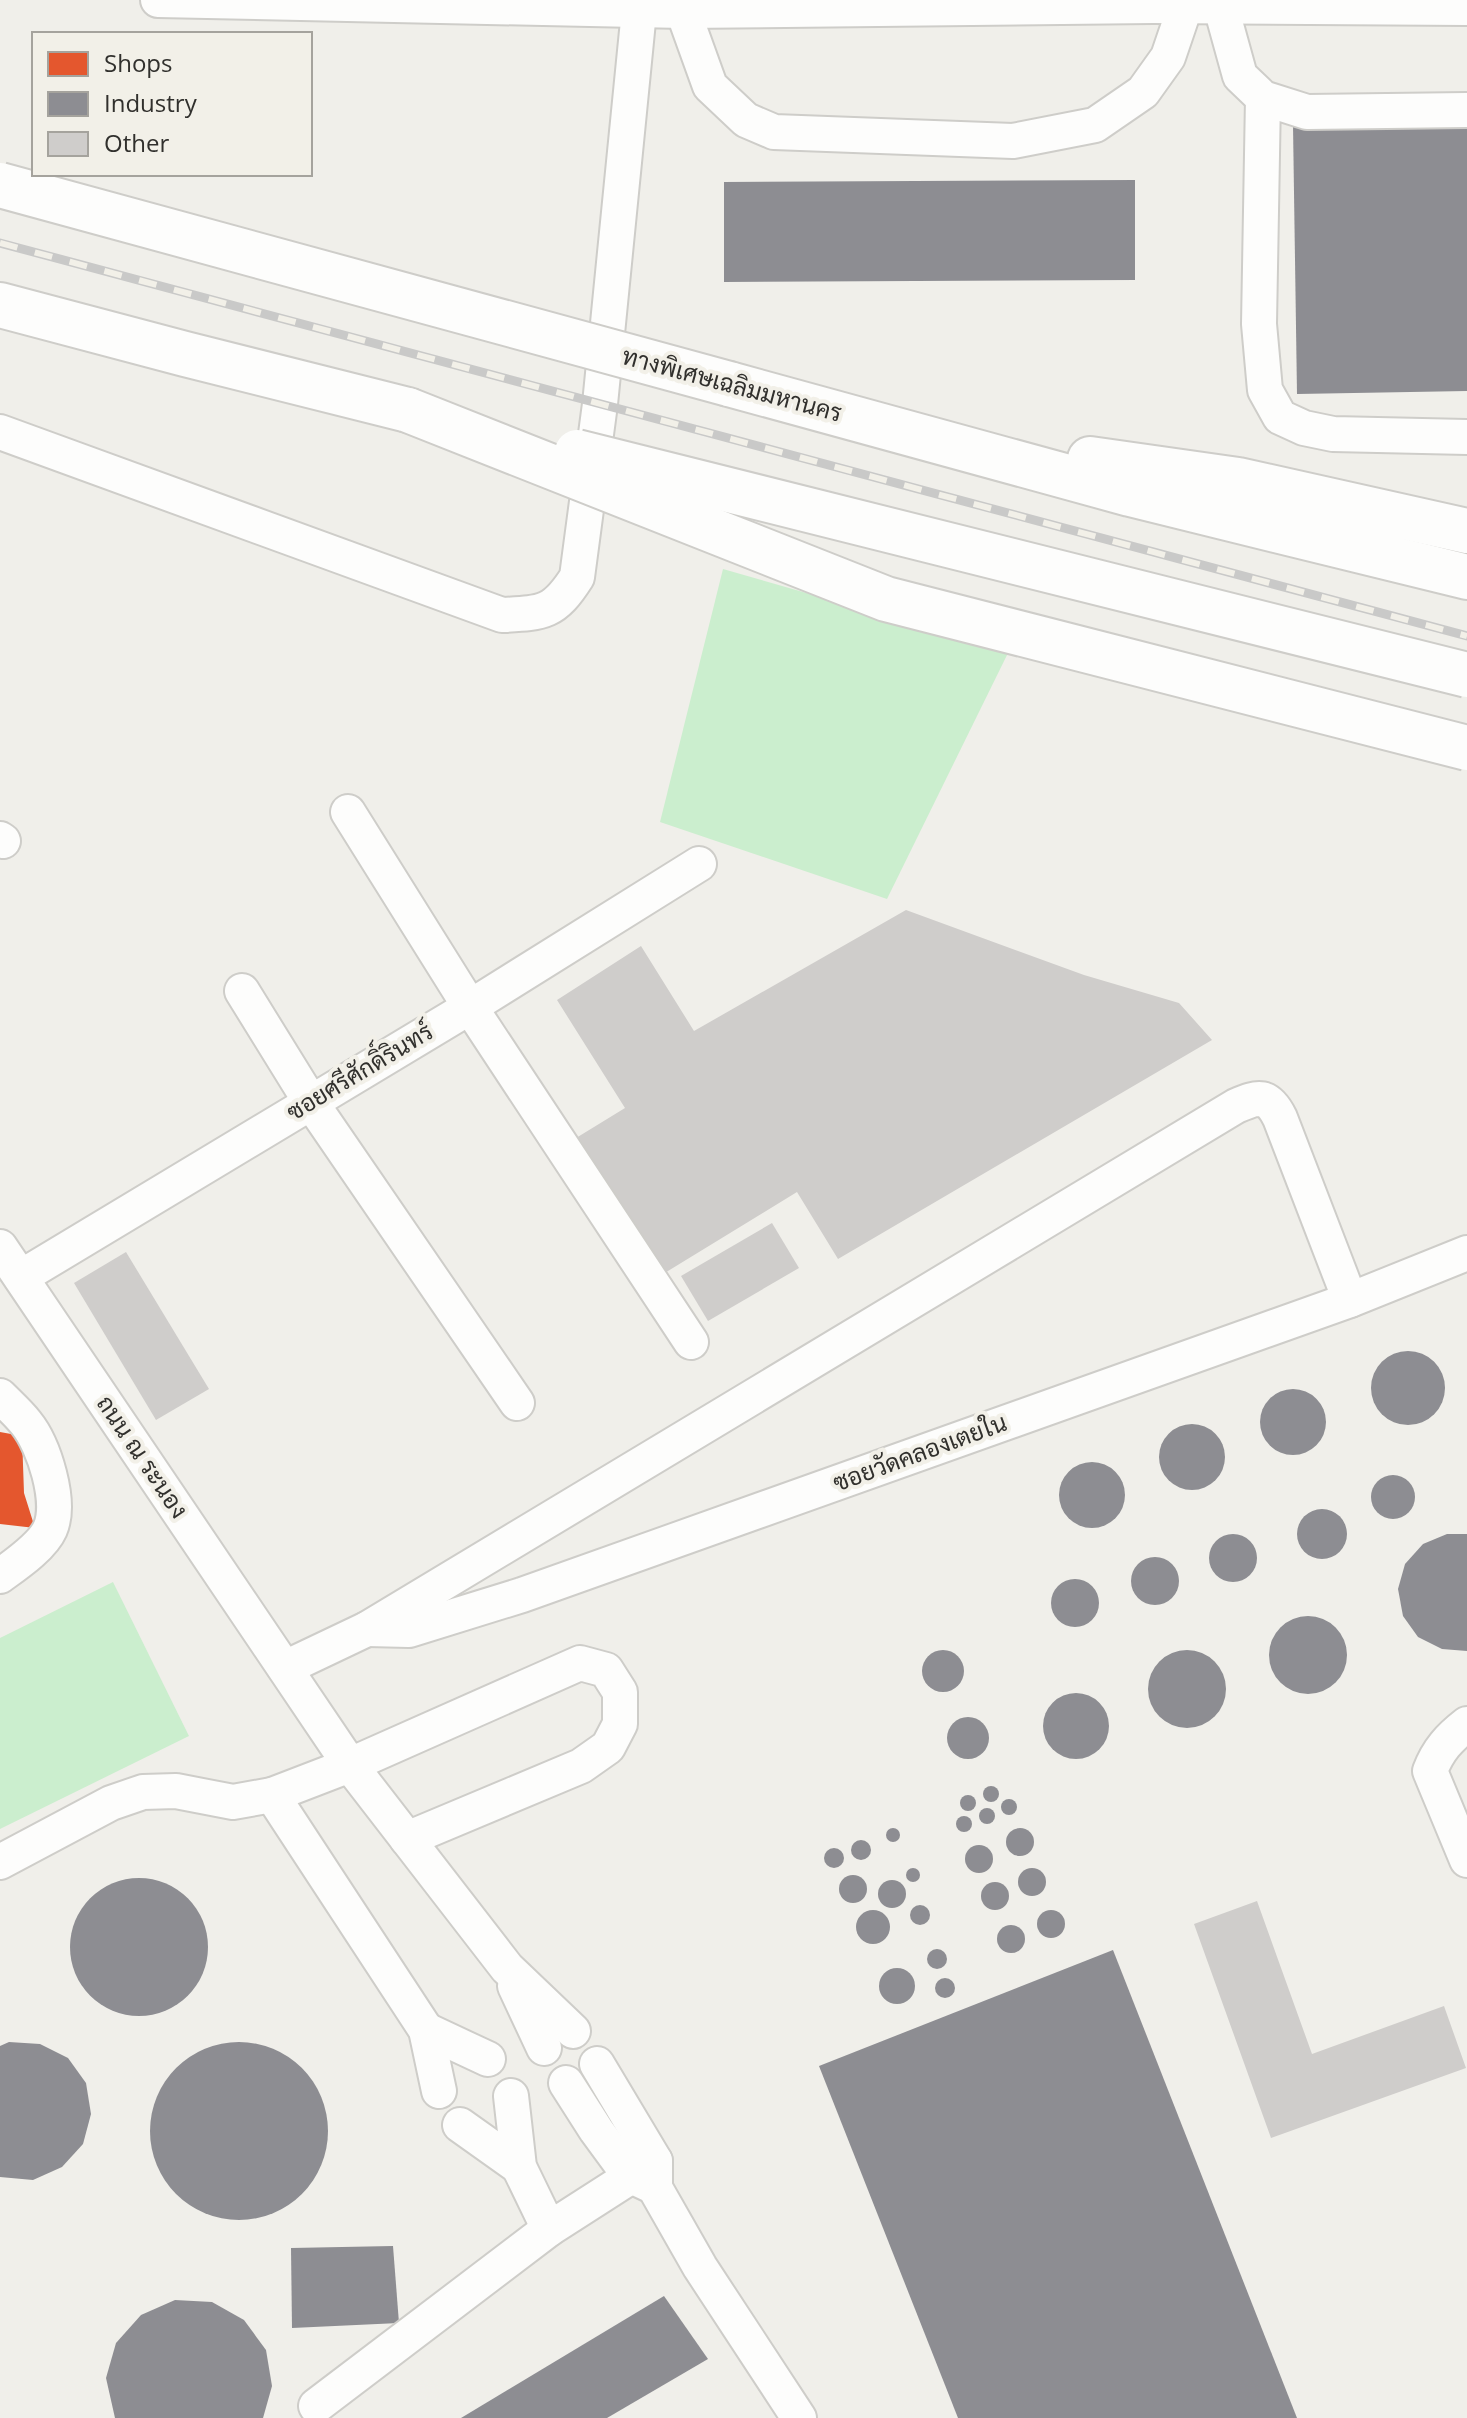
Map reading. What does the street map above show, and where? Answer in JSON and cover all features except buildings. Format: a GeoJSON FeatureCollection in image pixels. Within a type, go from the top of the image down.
{"type":"FeatureCollection","features":[{"type":"Feature","properties":{"kind":"highway","name":"ทางพิเศษเฉลิมมหานคร"},"geometry":{"type":"LineString","coordinates":[[0,185],[1130,494],[1467,577]]}},
{"type":"Feature","properties":{"kind":"highway"},"geometry":{"type":"LineString","coordinates":[[0,305],[1467,675]]}},
{"type":"Feature","properties":{"kind":"highway"},"geometry":{"type":"LineString","coordinates":[[408,410],[886,599],[1467,748]]}},
{"type":"Feature","properties":{"kind":"highway"},"geometry":{"type":"LineString","coordinates":[[909,433],[1238,480],[1467,531]]}},
{"type":"Feature","properties":{"kind":"street"},"geometry":{"type":"LineString","coordinates":[[158,0],[639,11],[1220,3],[1417,4],[1467,8]]}},
{"type":"Feature","properties":{"kind":"street"},"geometry":{"type":"LineString","coordinates":[[1220,3],[1240,76],[1263,98],[1307,112],[1467,110]]}},
{"type":"Feature","properties":{"kind":"street"},"geometry":{"type":"LineString","coordinates":[[683,11],[710,86],[746,120],[774,132],[1013,141],[1095,125],[1143,92],[1168,57],[1164,4]]}},
{"type":"Feature","properties":{"kind":"street"},"geometry":{"type":"LineString","coordinates":[[0,432],[502,615],[537,613],[561,602],[577,577],[600,404],[639,11]]}},
{"type":"Feature","properties":{"kind":"street"},"geometry":{"type":"LineString","coordinates":[[1263,98],[1259,324],[1265,390],[1280,417],[1304,428],[1333,434],[1467,437]]}},
{"type":"Feature","properties":{"kind":"street"},"geometry":{"type":"LineString","coordinates":[[348,812],[470,1007],[691,1342]]}},
{"type":"Feature","properties":{"kind":"street","name":"ซอยศรีศักดิ์รินทร์"},"geometry":{"type":"LineString","coordinates":[[21,1277],[470,1007],[699,864]]}},
{"type":"Feature","properties":{"kind":"street"},"geometry":{"type":"LineString","coordinates":[[242,991],[310,1101],[517,1403]]}},
{"type":"Feature","properties":{"kind":"street"},"geometry":{"type":"LineString","coordinates":[[285,1668],[367,1629],[1252,1099],[1264,1099],[1273,1104],[1280,1118],[1350,1300]]}},
{"type":"Feature","properties":{"kind":"street","name":"ถนน ณ ระนอง"},"geometry":{"type":"LineString","coordinates":[[0,1247],[350,1765],[558,2039]]}},
{"type":"Feature","properties":{"kind":"street","name":"ซอยวัดคลองเตยใน"},"geometry":{"type":"LineString","coordinates":[[367,1629],[409,1630],[522,1595],[1350,1300],[1467,1253]]}},
{"type":"Feature","properties":{"kind":"street"},"geometry":{"type":"LineString","coordinates":[[0,1396],[28,1425],[48,1468],[55,1502],[50,1530],[25,1558],[0,1576]]}},
{"type":"Feature","properties":{"kind":"street"},"geometry":{"type":"LineString","coordinates":[[0,1862],[111,1803],[143,1792],[176,1791],[233,1802],[272,1795],[350,1765],[580,1663],[606,1670],[620,1692],[620,1724],[608,1747],[581,1766],[407,1839]]}},
{"type":"Feature","properties":{"kind":"street"},"geometry":{"type":"LineString","coordinates":[[1467,1724],[1451,1736],[1438,1752],[1430,1771],[1455,1799],[1467,1860]]}},
{"type":"Feature","properties":{"kind":"street"},"geometry":{"type":"LineString","coordinates":[[272,1795],[426,2030],[439,2091]]}},
{"type":"Feature","properties":{"kind":"street"},"geometry":{"type":"LineString","coordinates":[[426,2030],[488,2059]]}},
{"type":"Feature","properties":{"kind":"street"},"geometry":{"type":"LineString","coordinates":[[597,2064],[647,2175],[700,2267],[799,2418]]}},
{"type":"Feature","properties":{"kind":"street"},"geometry":{"type":"LineString","coordinates":[[566,2083],[596,2130],[647,2175]]}},
{"type":"Feature","properties":{"kind":"street"},"geometry":{"type":"LineString","coordinates":[[511,2096],[519,2167],[549,2229]]}},
{"type":"Feature","properties":{"kind":"street"},"geometry":{"type":"LineString","coordinates":[[460,2125],[519,2167]]}},
{"type":"Feature","properties":{"kind":"street"},"geometry":{"type":"LineString","coordinates":[[316,2406],[549,2229],[647,2175]]}},
{"type":"Feature","properties":{"kind":"green space"},"geometry":{"type":"Polygon","coordinates":[[[723,569],[1009,651],[887,899],[660,822],[723,569]]]}},
{"type":"Feature","properties":{"kind":"green space"},"geometry":{"type":"Polygon","coordinates":[[[113,1582],[189,1736],[0,1829],[0,1638],[113,1582]]]}},
{"type":"Feature","properties":{"kind":"railway"},"geometry":{"type":"LineString","coordinates":[[0,243],[1467,636]]}}]}
